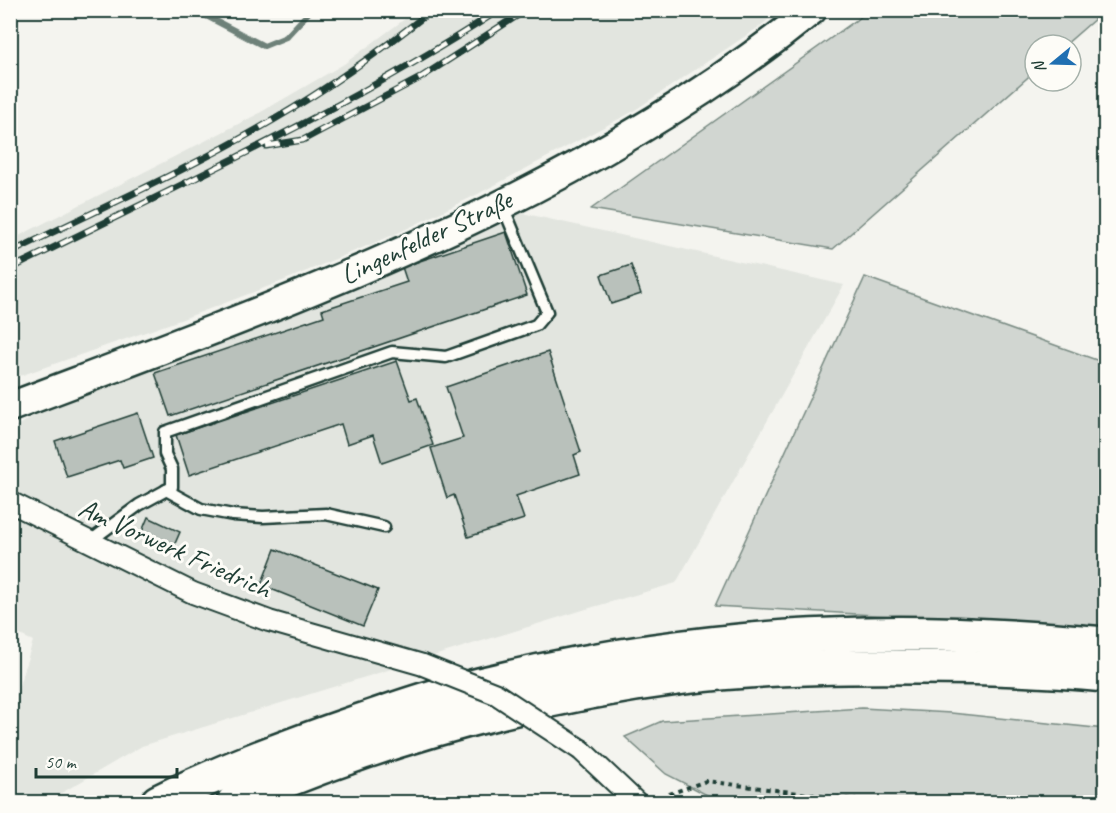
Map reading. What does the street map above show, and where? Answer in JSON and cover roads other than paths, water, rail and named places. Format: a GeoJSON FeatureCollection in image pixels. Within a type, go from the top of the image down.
{"type":"FeatureCollection","features":[{"type":"Feature","properties":{"kind":"highway"},"geometry":{"type":"LineString","coordinates":[[158,802],[252,760],[440,695],[548,670],[670,649],[760,639],[866,634],[970,635],[1106,644]]}},
{"type":"Feature","properties":{"kind":"highway"},"geometry":{"type":"LineString","coordinates":[[234,802],[286,780],[444,726],[629,685],[728,673],[869,666],[1057,670],[1106,675]]}},
{"type":"Feature","properties":{"kind":"main road","name":"Lingenfelder Straße"},"geometry":{"type":"LineString","coordinates":[[10,407],[161,350],[352,273],[583,163],[711,86],[771,44],[812,10]]}},
{"type":"Feature","properties":{"kind":"street","name":"Am Vorwerk Friedrich"},"geometry":{"type":"LineString","coordinates":[[10,502],[193,593],[269,621],[423,665],[496,694],[581,750],[636,802]]}},
{"type":"Feature","properties":{"kind":"lane"},"geometry":{"type":"LineString","coordinates":[[89,542],[139,505],[172,487],[172,469],[165,454],[165,432],[392,352],[446,357],[536,325],[547,312],[502,203]]}},
{"type":"Feature","properties":{"kind":"lane"},"geometry":{"type":"LineString","coordinates":[[166,490],[201,509],[233,515],[263,517],[326,514],[384,527]]}},
{"type":"Feature","properties":{"kind":"waterway"},"geometry":{"type":"LineString","coordinates":[[195,10],[264,46],[286,37],[311,10]]}},
{"type":"Feature","properties":{"kind":"railway"},"geometry":{"type":"LineString","coordinates":[[10,253],[177,172],[275,119],[355,68],[432,10]]}},
{"type":"Feature","properties":{"kind":"railway"},"geometry":{"type":"LineString","coordinates":[[10,269],[320,115],[440,47],[499,10]]}},
{"type":"Feature","properties":{"kind":"railway"},"geometry":{"type":"LineString","coordinates":[[266,146],[303,140],[420,78],[526,10]]}}]}
